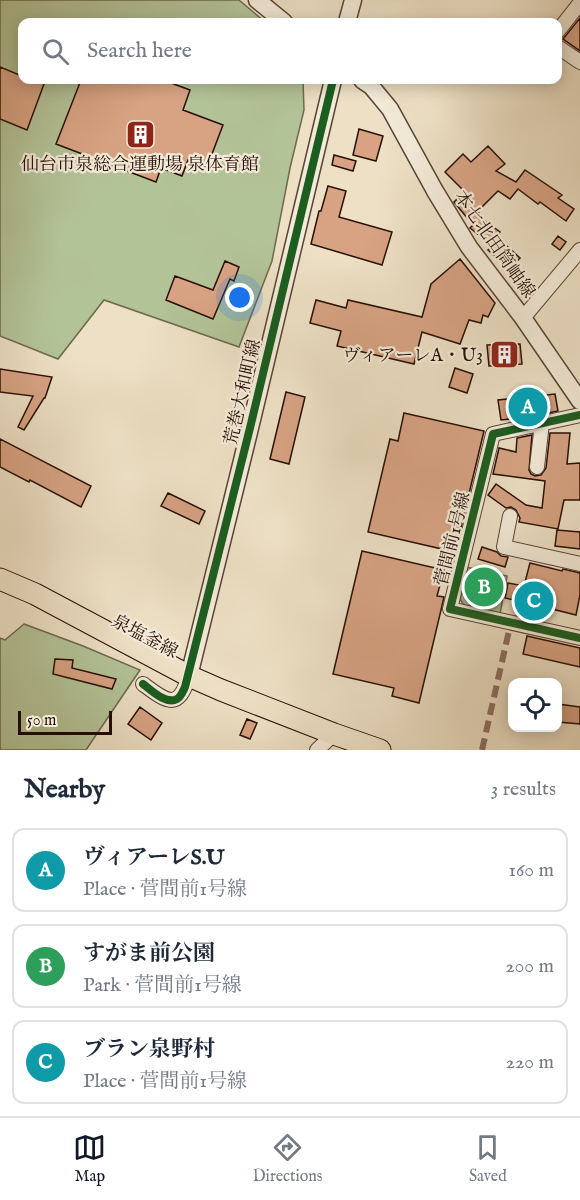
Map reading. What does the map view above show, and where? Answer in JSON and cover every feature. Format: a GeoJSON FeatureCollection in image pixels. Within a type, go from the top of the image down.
{"type":"FeatureCollection","features":[{"type":"Feature","properties":{"kind":"main road","name":"泉塩釜線"},"geometry":{"type":"LineString","coordinates":[[0,579],[34,594],[189,676],[380,750]]}},
{"type":"Feature","properties":{"kind":"street"},"geometry":{"type":"LineString","coordinates":[[257,0],[280,18]]}},
{"type":"Feature","properties":{"kind":"street"},"geometry":{"type":"LineString","coordinates":[[348,18],[353,0]]}},
{"type":"Feature","properties":{"kind":"street"},"geometry":{"type":"LineString","coordinates":[[562,26],[580,3]]}},
{"type":"Feature","properties":{"kind":"street"},"geometry":{"type":"LineString","coordinates":[[562,50],[580,62]]}},
{"type":"Feature","properties":{"kind":"street","name":"荒巻大和町線"},"geometry":{"type":"LineString","coordinates":[[189,676],[332,84]]}},
{"type":"Feature","properties":{"kind":"street","name":"本七北田筒岫線"},"geometry":{"type":"LineString","coordinates":[[368,84],[390,109],[469,247],[523,318],[580,401]]}},
{"type":"Feature","properties":{"kind":"street"},"geometry":{"type":"LineString","coordinates":[[523,318],[580,250]]}},
{"type":"Feature","properties":{"kind":"street","name":"菅間前1号線"},"geometry":{"type":"LineString","coordinates":[[580,415],[493,434],[450,609],[580,638]]}},
{"type":"Feature","properties":{"kind":"street"},"geometry":{"type":"LineString","coordinates":[[537,467],[542,423]]}},
{"type":"Feature","properties":{"kind":"street"},"geometry":{"type":"LineString","coordinates":[[510,516],[504,547],[580,564]]}},
{"type":"Feature","properties":{"kind":"street"},"geometry":{"type":"LineString","coordinates":[[143,684],[158,696],[169,701],[176,700],[189,676]]}},
{"type":"Feature","properties":{"kind":"street"},"geometry":{"type":"LineString","coordinates":[[317,750],[334,734]]}},
{"type":"Feature","properties":{"kind":"green space"},"geometry":{"type":"Polygon","coordinates":[[[0,0],[239,0],[260,18],[18,18],[18,84],[303,84],[304,110],[272,261],[239,347],[104,300],[58,359],[0,336],[0,0]]]}},
{"type":"Feature","properties":{"kind":"green space"},"geometry":{"type":"Polygon","coordinates":[[[466,567],[507,576],[500,614],[465,607],[460,599],[466,567]]]}},
{"type":"Feature","properties":{"kind":"green space"},"geometry":{"type":"Polygon","coordinates":[[[24,624],[140,670],[86,750],[0,750],[0,638],[5,640],[24,624]]]}},
{"type":"Feature","properties":{"kind":"building"},"geometry":{"type":"Polygon","coordinates":[[[580,18],[580,51],[563,39],[580,18]]]}},
{"type":"Feature","properties":{"kind":"building"},"geometry":{"type":"Polygon","coordinates":[[[0,67],[18,74],[18,84],[44,84],[27,130],[0,119],[0,67]]]}},
{"type":"Feature","properties":{"kind":"building","name":"仙台市泉総合運動場 泉体育館"},"geometry":{"type":"Polygon","coordinates":[[[79,84],[174,84],[190,90],[183,110],[223,125],[207,167],[188,160],[182,176],[161,168],[156,182],[56,144],[79,84]]]}},
{"type":"Feature","properties":{"kind":"building"},"geometry":{"type":"Polygon","coordinates":[[[359,129],[383,136],[376,161],[353,155],[359,129]]]}},
{"type":"Feature","properties":{"kind":"building"},"geometry":{"type":"Polygon","coordinates":[[[488,146],[505,164],[496,171],[516,182],[525,170],[562,195],[558,198],[574,209],[566,221],[518,189],[510,199],[498,191],[478,211],[477,215],[500,232],[497,237],[520,258],[509,269],[488,250],[493,246],[470,228],[473,225],[454,202],[457,199],[459,201],[466,193],[445,172],[463,154],[471,162],[488,146]]]}},
{"type":"Feature","properties":{"kind":"building"},"geometry":{"type":"Polygon","coordinates":[[[334,155],[356,161],[353,171],[332,165],[334,155]]]}},
{"type":"Feature","properties":{"kind":"building"},"geometry":{"type":"Polygon","coordinates":[[[328,186],[346,191],[339,217],[392,232],[382,265],[311,244],[328,186]]]}},
{"type":"Feature","properties":{"kind":"building"},"geometry":{"type":"Polygon","coordinates":[[[558,236],[566,242],[560,250],[552,244],[558,236]]]}},
{"type":"Feature","properties":{"kind":"building"},"geometry":{"type":"Polygon","coordinates":[[[460,259],[495,303],[488,317],[483,315],[481,323],[469,320],[460,344],[422,332],[414,364],[337,346],[341,331],[310,323],[316,300],[346,308],[348,300],[422,317],[431,284],[460,259]]]}},
{"type":"Feature","properties":{"kind":"building"},"geometry":{"type":"Polygon","coordinates":[[[225,261],[239,267],[234,281],[230,279],[213,319],[166,300],[175,276],[213,290],[225,261]]]}},
{"type":"Feature","properties":{"kind":"building","name":"ヴィアーレA・U3"},"geometry":{"type":"Polygon","coordinates":[[[520,344],[522,364],[489,366],[487,345],[520,344]]]}},
{"type":"Feature","properties":{"kind":"building"},"geometry":{"type":"Polygon","coordinates":[[[455,368],[473,374],[467,393],[449,387],[455,368]]]}},
{"type":"Feature","properties":{"kind":"building"},"geometry":{"type":"Polygon","coordinates":[[[0,369],[52,377],[45,398],[24,430],[18,427],[33,396],[0,392],[0,369]]]}},
{"type":"Feature","properties":{"kind":"building"},"geometry":{"type":"Polygon","coordinates":[[[286,392],[305,397],[289,464],[270,459],[286,392]]]}},
{"type":"Feature","properties":{"kind":"building"},"geometry":{"type":"Polygon","coordinates":[[[555,394],[558,411],[501,420],[498,400],[555,394]]]}},
{"type":"Feature","properties":{"kind":"building"},"geometry":{"type":"Polygon","coordinates":[[[404,413],[484,431],[455,552],[368,532],[390,439],[398,441],[404,413]]]}},
{"type":"Feature","properties":{"kind":"building"},"geometry":{"type":"Polygon","coordinates":[[[550,433],[570,433],[567,464],[580,463],[580,500],[564,500],[558,529],[519,522],[520,518],[516,510],[511,507],[506,508],[488,495],[496,484],[526,505],[542,508],[545,481],[493,474],[499,448],[516,452],[517,438],[532,435],[529,470],[535,476],[541,475],[546,468],[550,433]]]}},
{"type":"Feature","properties":{"kind":"building"},"geometry":{"type":"Polygon","coordinates":[[[0,439],[91,486],[81,507],[0,467],[0,439]]]}},
{"type":"Feature","properties":{"kind":"building"},"geometry":{"type":"Polygon","coordinates":[[[168,493],[205,511],[199,524],[161,506],[168,493]]]}},
{"type":"Feature","properties":{"kind":"building"},"geometry":{"type":"Polygon","coordinates":[[[557,530],[580,532],[580,549],[555,546],[557,530]]]}},
{"type":"Feature","properties":{"kind":"building"},"geometry":{"type":"Polygon","coordinates":[[[482,547],[508,557],[505,567],[478,559],[482,547]]]}},
{"type":"Feature","properties":{"kind":"building"},"geometry":{"type":"Polygon","coordinates":[[[362,551],[444,570],[437,596],[444,597],[419,703],[392,696],[394,688],[333,674],[362,551]]]}},
{"type":"Feature","properties":{"kind":"building"},"geometry":{"type":"Polygon","coordinates":[[[530,563],[580,573],[580,595],[576,615],[548,608],[546,615],[517,606],[519,601],[505,598],[508,583],[524,586],[530,563]]]}},
{"type":"Feature","properties":{"kind":"building"},"geometry":{"type":"Polygon","coordinates":[[[527,636],[580,648],[580,667],[523,654],[527,636]]]}},
{"type":"Feature","properties":{"kind":"building"},"geometry":{"type":"Polygon","coordinates":[[[55,659],[73,660],[72,668],[116,679],[112,689],[53,674],[55,659]]]}},
{"type":"Feature","properties":{"kind":"building"},"geometry":{"type":"Polygon","coordinates":[[[562,705],[580,707],[580,724],[562,722],[562,705]]]}},
{"type":"Feature","properties":{"kind":"building"},"geometry":{"type":"Polygon","coordinates":[[[140,707],[162,723],[151,740],[128,724],[140,707]]]}},
{"type":"Feature","properties":{"kind":"building"},"geometry":{"type":"Polygon","coordinates":[[[247,719],[257,723],[250,739],[240,735],[247,719]]]}},
{"type":"Feature","properties":{"kind":"marked path"},"geometry":{"type":"LineString","coordinates":[[482,750],[511,622]]}},
{"type":"Feature","properties":{"kind":"cycle path"},"geometry":{"type":"LineString","coordinates":[[143,684],[168,700],[178,698],[185,687],[332,84]]}},
{"type":"Feature","properties":{"kind":"cycle path"},"geometry":{"type":"LineString","coordinates":[[580,415],[493,434],[450,609],[580,638]]}},
{"type":"Feature","properties":{"kind":"place","name":"仙台市泉総合運動場 泉体育館"},"geometry":{"type":"Point","coordinates":[140,135]}},
{"type":"Feature","properties":{"kind":"place","name":"ヴィアーレA・U3"},"geometry":{"type":"Point","coordinates":[504,355]}},
{"type":"Feature","properties":{"kind":"place","name":"ヴィアーレS.U"},"geometry":{"type":"Point","coordinates":[528,407]}},
{"type":"Feature","properties":{"kind":"place","name":"すがま前公園"},"geometry":{"type":"Point","coordinates":[484,587]}},
{"type":"Feature","properties":{"kind":"place","name":"ブラン泉野村"},"geometry":{"type":"Point","coordinates":[534,601]}}]}
